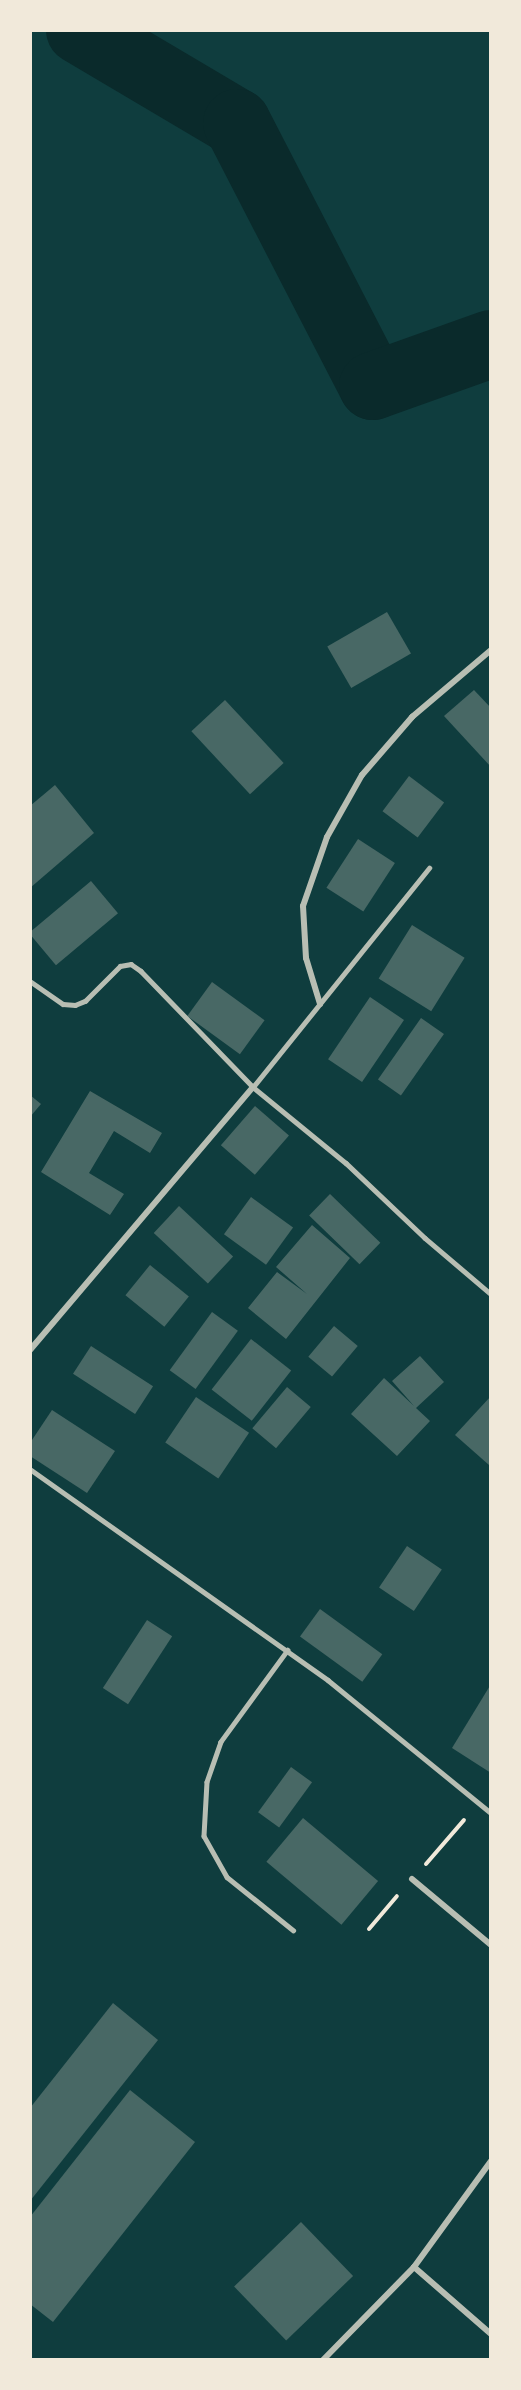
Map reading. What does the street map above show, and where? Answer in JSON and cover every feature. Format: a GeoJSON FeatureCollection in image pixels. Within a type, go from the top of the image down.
{"type":"FeatureCollection","features":[{"type":"Feature","properties":{"kind":"street"},"geometry":{"type":"LineString","coordinates":[[320,1004],[306,958],[303,906],[327,837],[362,775],[412,717],[491,651]]}},
{"type":"Feature","properties":{"kind":"street"},"geometry":{"type":"LineString","coordinates":[[30,1350],[253,1088]]}},
{"type":"Feature","properties":{"kind":"street"},"geometry":{"type":"LineString","coordinates":[[412,1880],[491,1945]]}},
{"type":"Feature","properties":{"kind":"street"},"geometry":{"type":"LineString","coordinates":[[323,2360],[414,2267],[491,2161]]}},
{"type":"Feature","properties":{"kind":"street"},"geometry":{"type":"LineString","coordinates":[[414,2267],[491,2334]]}},
{"type":"Feature","properties":{"kind":"lane"},"geometry":{"type":"LineString","coordinates":[[253,1088],[429,868]]}},
{"type":"Feature","properties":{"kind":"lane"},"geometry":{"type":"LineString","coordinates":[[30,981],[63,1004],[75,1005],[85,1001],[120,966],[131,964],[150,979],[253,1088],[346,1163],[425,1238],[491,1294]]}},
{"type":"Feature","properties":{"kind":"lane"},"geometry":{"type":"LineString","coordinates":[[30,1469],[288,1650],[491,1813]]}},
{"type":"Feature","properties":{"kind":"lane"},"geometry":{"type":"LineString","coordinates":[[288,1650],[221,1742],[207,1782],[204,1836],[227,1878],[293,1930]]}},
{"type":"Feature","properties":{"kind":"building"},"geometry":{"type":"Polygon","coordinates":[[[387,612],[411,654],[351,688],[327,646],[387,612]]]}},
{"type":"Feature","properties":{"kind":"building"},"geometry":{"type":"Polygon","coordinates":[[[474,690],[491,708],[491,767],[444,716],[474,690]]]}},
{"type":"Feature","properties":{"kind":"building"},"geometry":{"type":"Polygon","coordinates":[[[225,700],[284,763],[250,794],[191,731],[225,700]]]}},
{"type":"Feature","properties":{"kind":"building"},"geometry":{"type":"Polygon","coordinates":[[[409,776],[444,802],[418,838],[383,811],[409,776]]]}},
{"type":"Feature","properties":{"kind":"building"},"geometry":{"type":"Polygon","coordinates":[[[55,785],[94,833],[30,888],[30,806],[55,785]]]}},
{"type":"Feature","properties":{"kind":"building"},"geometry":{"type":"Polygon","coordinates":[[[358,839],[395,863],[363,912],[326,888],[358,839]]]}},
{"type":"Feature","properties":{"kind":"building"},"geometry":{"type":"Polygon","coordinates":[[[91,881],[118,913],[56,965],[30,932],[91,881]]]}},
{"type":"Feature","properties":{"kind":"building"},"geometry":{"type":"Polygon","coordinates":[[[412,925],[465,958],[431,1011],[379,978],[412,925]]]}},
{"type":"Feature","properties":{"kind":"building"},"geometry":{"type":"Polygon","coordinates":[[[212,982],[265,1020],[240,1054],[187,1016],[212,982]]]}},
{"type":"Feature","properties":{"kind":"building"},"geometry":{"type":"Polygon","coordinates":[[[370,997],[404,1020],[362,1082],[328,1059],[370,997]]]}},
{"type":"Feature","properties":{"kind":"building"},"geometry":{"type":"Polygon","coordinates":[[[421,1018],[444,1034],[401,1095],[378,1079],[421,1018]]]}},
{"type":"Feature","properties":{"kind":"building"},"geometry":{"type":"Polygon","coordinates":[[[90,1091],[162,1133],[150,1153],[114,1131],[89,1173],[124,1194],[110,1215],[41,1172],[90,1091]]]}},
{"type":"Feature","properties":{"kind":"building"},"geometry":{"type":"Polygon","coordinates":[[[30,1095],[41,1104],[30,1117],[30,1095]]]}},
{"type":"Feature","properties":{"kind":"building"},"geometry":{"type":"Polygon","coordinates":[[[255,1106],[289,1136],[255,1175],[221,1145],[255,1106]]]}},
{"type":"Feature","properties":{"kind":"building"},"geometry":{"type":"Polygon","coordinates":[[[330,1194],[380,1243],[360,1264],[309,1216],[330,1194]]]}},
{"type":"Feature","properties":{"kind":"building"},"geometry":{"type":"Polygon","coordinates":[[[251,1197],[293,1228],[266,1265],[224,1234],[251,1197]]]}},
{"type":"Feature","properties":{"kind":"building"},"geometry":{"type":"Polygon","coordinates":[[[179,1206],[233,1256],[208,1284],[154,1233],[179,1206]]]}},
{"type":"Feature","properties":{"kind":"building"},"geometry":{"type":"Polygon","coordinates":[[[312,1225],[350,1258],[286,1339],[248,1308],[277,1272],[307,1294],[276,1267],[312,1225]]]}},
{"type":"Feature","properties":{"kind":"building"},"geometry":{"type":"Polygon","coordinates":[[[150,1265],[189,1296],[164,1327],[125,1295],[150,1265]]]}},
{"type":"Feature","properties":{"kind":"building"},"geometry":{"type":"Polygon","coordinates":[[[212,1312],[238,1331],[196,1389],[170,1370],[212,1312]]]}},
{"type":"Feature","properties":{"kind":"building"},"geometry":{"type":"Polygon","coordinates":[[[334,1326],[358,1346],[332,1377],[308,1357],[334,1326]]]}},
{"type":"Feature","properties":{"kind":"building"},"geometry":{"type":"Polygon","coordinates":[[[251,1339],[291,1370],[252,1421],[212,1389],[251,1339]]]}},
{"type":"Feature","properties":{"kind":"building"},"geometry":{"type":"Polygon","coordinates":[[[91,1346],[153,1386],[135,1414],[73,1374],[91,1346]]]}},
{"type":"Feature","properties":{"kind":"building"},"geometry":{"type":"Polygon","coordinates":[[[420,1356],[444,1382],[416,1408],[430,1421],[397,1456],[351,1414],[384,1378],[414,1406],[392,1381],[420,1356]]]}},
{"type":"Feature","properties":{"kind":"building"},"geometry":{"type":"Polygon","coordinates":[[[287,1387],[311,1407],[276,1448],[252,1428],[287,1387]]]}},
{"type":"Feature","properties":{"kind":"building"},"geometry":{"type":"Polygon","coordinates":[[[491,1396],[491,1463],[489,1465],[455,1435],[491,1396]]]}},
{"type":"Feature","properties":{"kind":"building"},"geometry":{"type":"Polygon","coordinates":[[[196,1397],[249,1433],[218,1478],[165,1443],[196,1397]]]}},
{"type":"Feature","properties":{"kind":"building"},"geometry":{"type":"Polygon","coordinates":[[[52,1410],[115,1451],[87,1493],[30,1456],[30,1443],[52,1410]]]}},
{"type":"Feature","properties":{"kind":"building"},"geometry":{"type":"Polygon","coordinates":[[[407,1546],[442,1569],[414,1611],[379,1587],[407,1546]]]}},
{"type":"Feature","properties":{"kind":"building"},"geometry":{"type":"Polygon","coordinates":[[[320,1609],[382,1654],[362,1682],[300,1637],[320,1609]]]}},
{"type":"Feature","properties":{"kind":"building"},"geometry":{"type":"Polygon","coordinates":[[[147,1620],[172,1636],[128,1704],[103,1688],[147,1620]]]}},
{"type":"Feature","properties":{"kind":"building"},"geometry":{"type":"Polygon","coordinates":[[[491,1684],[491,1773],[452,1748],[491,1684]]]}},
{"type":"Feature","properties":{"kind":"building"},"geometry":{"type":"Polygon","coordinates":[[[291,1767],[312,1782],[279,1828],[258,1812],[291,1767]]]}},
{"type":"Feature","properties":{"kind":"building"},"geometry":{"type":"Polygon","coordinates":[[[303,1818],[378,1881],[341,1925],[266,1862],[303,1818]]]}},
{"type":"Feature","properties":{"kind":"building"},"geometry":{"type":"Polygon","coordinates":[[[113,2003],[158,2040],[30,2201],[30,2108],[113,2003]]]}},
{"type":"Feature","properties":{"kind":"building"},"geometry":{"type":"Polygon","coordinates":[[[130,2090],[195,2142],[53,2322],[30,2304],[30,2217],[130,2090]]]}},
{"type":"Feature","properties":{"kind":"building"},"geometry":{"type":"Polygon","coordinates":[[[301,2222],[353,2276],[286,2341],[234,2287],[301,2222]]]}},
{"type":"Feature","properties":{"kind":"waterway"},"geometry":{"type":"LineString","coordinates":[[80,30],[237,123],[373,386],[491,344]]}}]}
